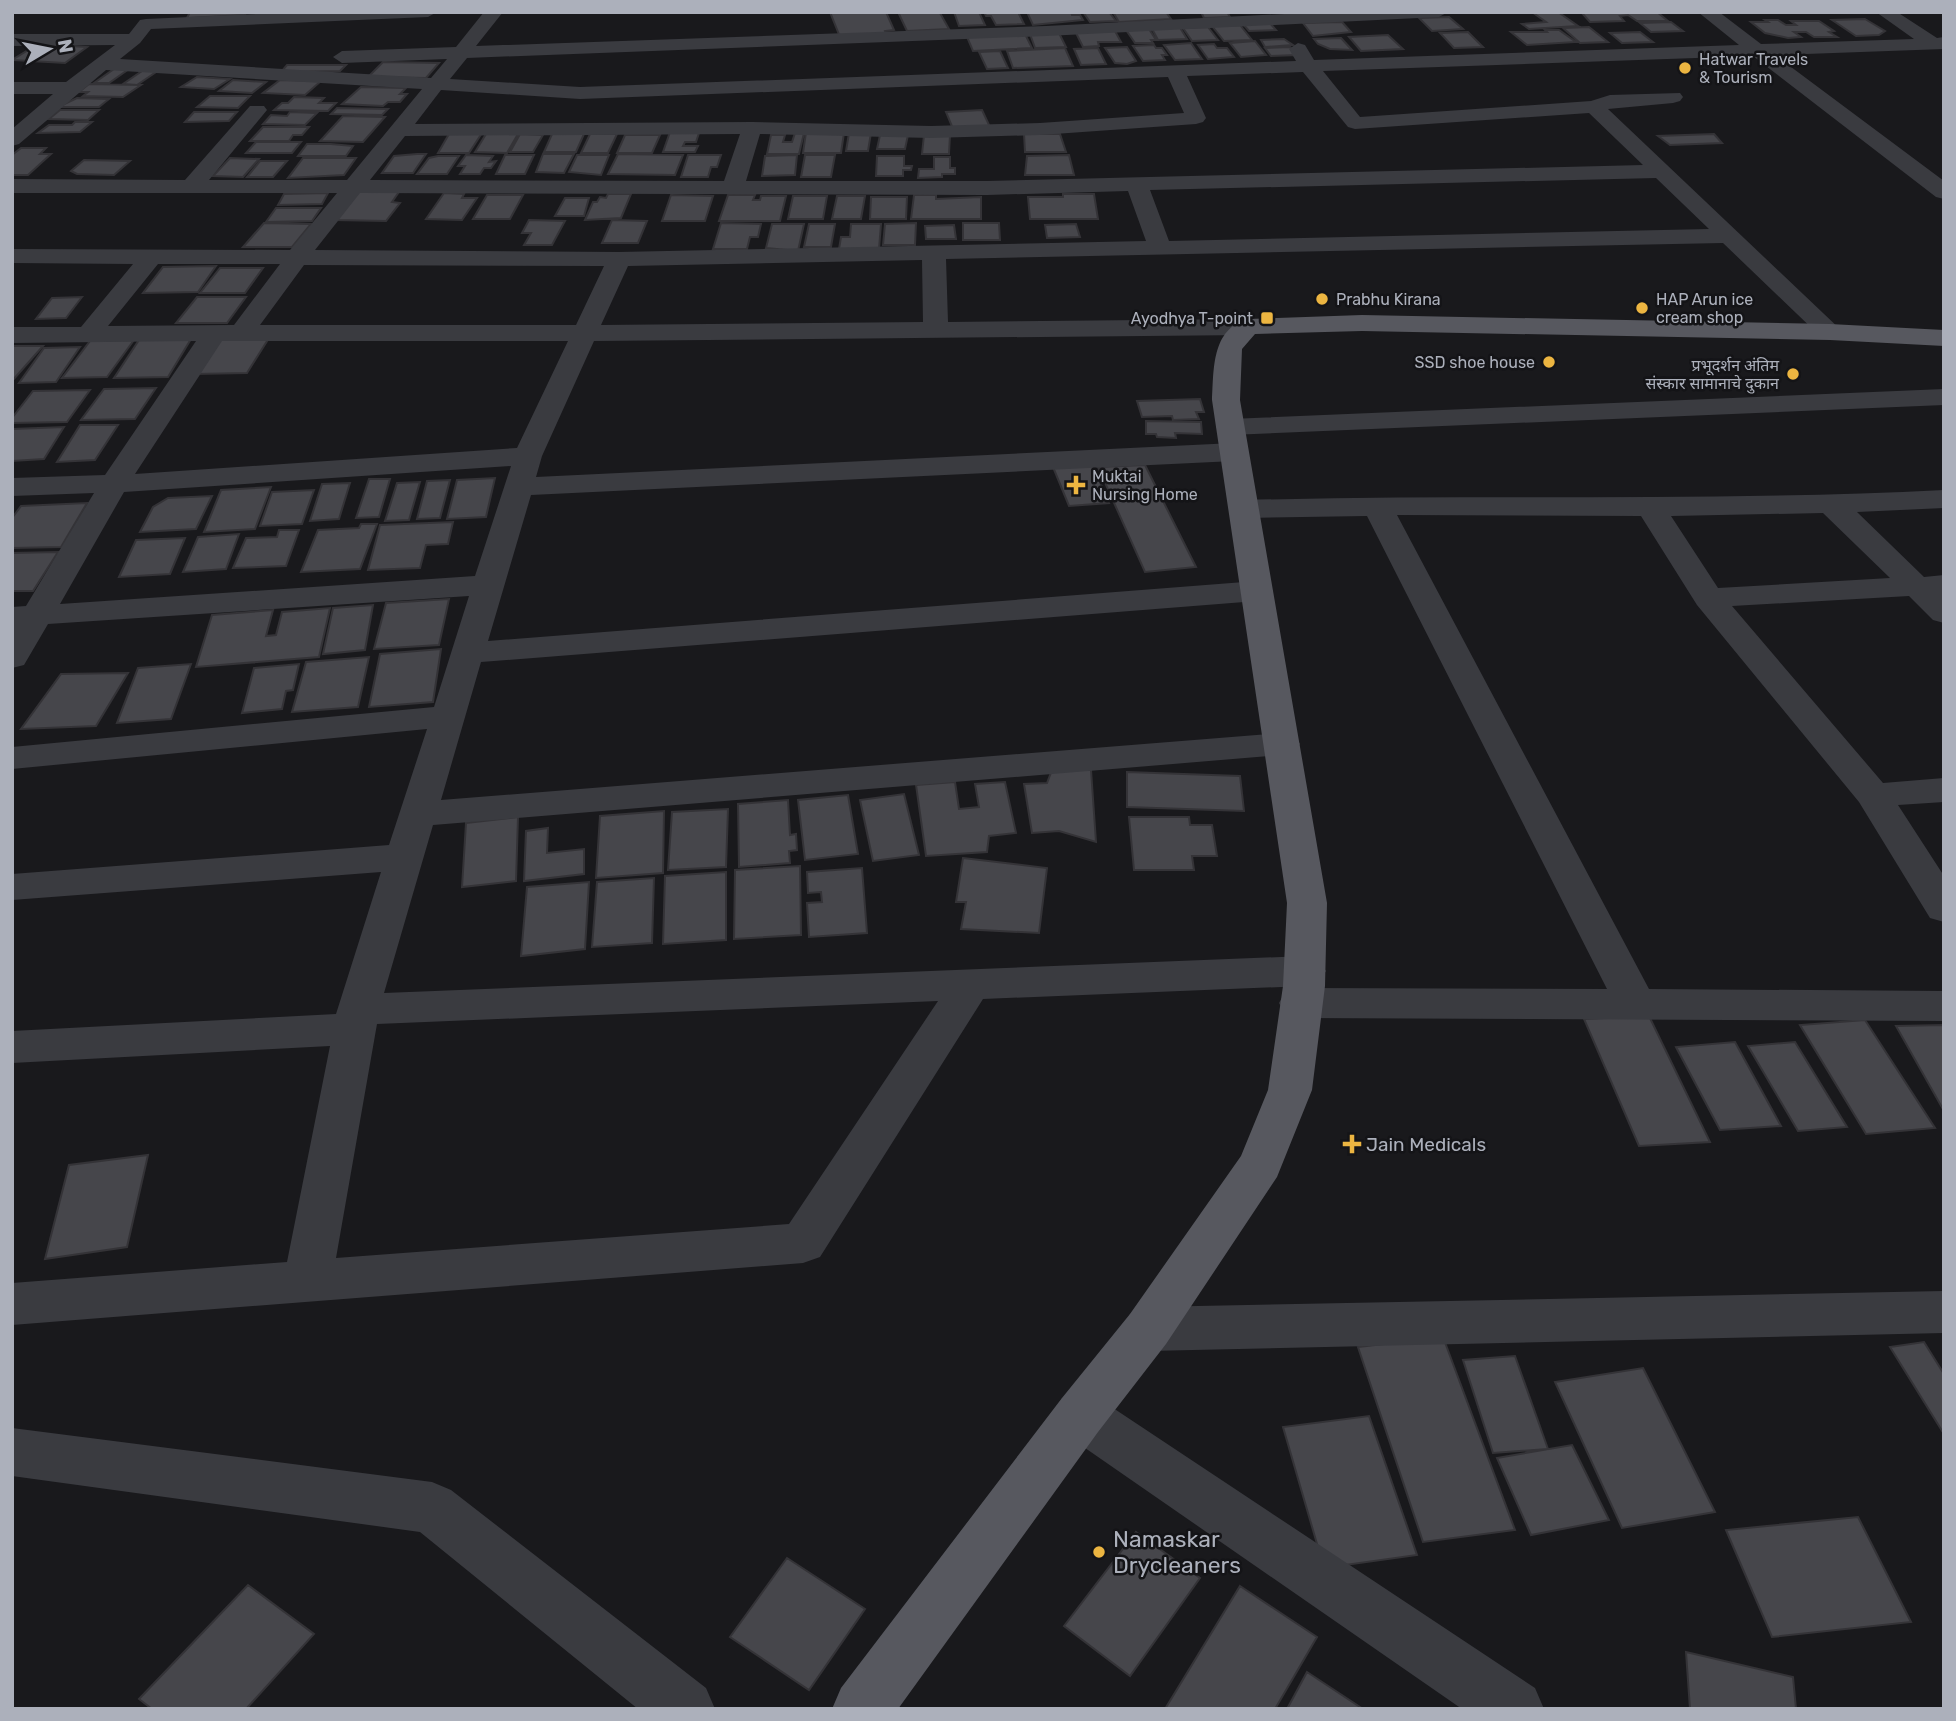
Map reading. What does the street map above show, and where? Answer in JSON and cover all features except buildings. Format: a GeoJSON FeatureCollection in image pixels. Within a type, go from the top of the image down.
{"type":"FeatureCollection","features":[{"type":"Feature","properties":{"kind":"main road"},"geometry":{"type":"LineString","coordinates":[[862,1709],[1080,1415],[1148,1329],[1261,1164],[1290,1090],[1303,987],[1307,903],[1226,400],[1229,347],[1248,327],[1362,323],[1830,332],[1944,338]]}},
{"type":"Feature","properties":{"kind":"street"},"geometry":{"type":"LineString","coordinates":[[12,140],[71,88],[134,39],[153,18],[428,12]]}},
{"type":"Feature","properties":{"kind":"street"},"geometry":{"type":"LineString","coordinates":[[12,658],[25,616],[114,484],[228,332],[298,256],[494,12]]}},
{"type":"Feature","properties":{"kind":"street"},"geometry":{"type":"LineString","coordinates":[[947,12],[997,116]]}},
{"type":"Feature","properties":{"kind":"street"},"geometry":{"type":"LineString","coordinates":[[105,64],[686,45],[957,34],[1278,16],[1439,12]]}},
{"type":"Feature","properties":{"kind":"street"},"geometry":{"type":"LineString","coordinates":[[1707,12],[1944,192]]}},
{"type":"Feature","properties":{"kind":"street"},"geometry":{"type":"LineString","coordinates":[[1885,12],[1940,45]]}},
{"type":"Feature","properties":{"kind":"street"},"geometry":{"type":"LineString","coordinates":[[1278,16],[1308,66],[1355,123],[1594,107],[1610,101],[1673,97]]}},
{"type":"Feature","properties":{"kind":"street"},"geometry":{"type":"LineString","coordinates":[[685,89],[686,23]]}},
{"type":"Feature","properties":{"kind":"street"},"geometry":{"type":"LineString","coordinates":[[12,40],[134,39]]}},
{"type":"Feature","properties":{"kind":"street"},"geometry":{"type":"LineString","coordinates":[[105,64],[580,93],[1756,49],[1940,45]]}},
{"type":"Feature","properties":{"kind":"street"},"geometry":{"type":"LineString","coordinates":[[399,130],[751,128],[931,132],[997,116],[1066,127],[1196,118],[1175,71]]}},
{"type":"Feature","properties":{"kind":"street"},"geometry":{"type":"LineString","coordinates":[[12,88],[71,88]]}},
{"type":"Feature","properties":{"kind":"street"},"geometry":{"type":"LineString","coordinates":[[1594,107],[1830,332]]}},
{"type":"Feature","properties":{"kind":"street"},"geometry":{"type":"LineString","coordinates":[[191,187],[257,110]]}},
{"type":"Feature","properties":{"kind":"street"},"geometry":{"type":"LineString","coordinates":[[1066,127],[1091,185]]}},
{"type":"Feature","properties":{"kind":"street"},"geometry":{"type":"LineString","coordinates":[[733,187],[751,128]]}},
{"type":"Feature","properties":{"kind":"street"},"geometry":{"type":"LineString","coordinates":[[12,186],[987,188],[1661,171]]}},
{"type":"Feature","properties":{"kind":"street"},"geometry":{"type":"LineString","coordinates":[[1137,185],[1160,248]]}},
{"type":"Feature","properties":{"kind":"street"},"geometry":{"type":"LineString","coordinates":[[12,256],[619,259],[1729,236]]}},
{"type":"Feature","properties":{"kind":"street"},"geometry":{"type":"LineString","coordinates":[[934,254],[936,329]]}},
{"type":"Feature","properties":{"kind":"street"},"geometry":{"type":"LineString","coordinates":[[89,333],[152,256]]}},
{"type":"Feature","properties":{"kind":"street"},"geometry":{"type":"LineString","coordinates":[[308,1281],[357,1019],[418,814],[523,471],[619,259]]}},
{"type":"Feature","properties":{"kind":"street"},"geometry":{"type":"LineString","coordinates":[[12,335],[1248,327]]}},
{"type":"Feature","properties":{"kind":"street"},"geometry":{"type":"LineString","coordinates":[[12,487],[523,471],[1232,440],[1944,397]]}},
{"type":"Feature","properties":{"kind":"street"},"geometry":{"type":"LineString","coordinates":[[1244,509],[1377,505],[1833,506],[1944,499]]}},
{"type":"Feature","properties":{"kind":"street"},"geometry":{"type":"LineString","coordinates":[[1377,505],[1635,1003]]}},
{"type":"Feature","properties":{"kind":"street"},"geometry":{"type":"LineString","coordinates":[[1650,506],[1708,598],[1873,795],[1944,908]]}},
{"type":"Feature","properties":{"kind":"street"},"geometry":{"type":"LineString","coordinates":[[1833,506],[1931,586],[1944,612]]}},
{"type":"Feature","properties":{"kind":"street"},"geometry":{"type":"LineString","coordinates":[[25,616],[488,585]]}},
{"type":"Feature","properties":{"kind":"street"},"geometry":{"type":"LineString","coordinates":[[1708,598],[1931,586]]}},
{"type":"Feature","properties":{"kind":"street"},"geometry":{"type":"LineString","coordinates":[[468,653],[1257,591]]}},
{"type":"Feature","properties":{"kind":"street"},"geometry":{"type":"LineString","coordinates":[[12,758],[449,716]]}},
{"type":"Feature","properties":{"kind":"street"},"geometry":{"type":"LineString","coordinates":[[418,814],[1282,744]]}},
{"type":"Feature","properties":{"kind":"street"},"geometry":{"type":"LineString","coordinates":[[1873,795],[1944,790]]}},
{"type":"Feature","properties":{"kind":"street"},"geometry":{"type":"LineString","coordinates":[[12,887],[405,857]]}},
{"type":"Feature","properties":{"kind":"street"},"geometry":{"type":"LineString","coordinates":[[12,1047],[357,1019],[970,985],[1303,987],[1635,1003],[1944,1006]]}},
{"type":"Feature","properties":{"kind":"street"},"geometry":{"type":"LineString","coordinates":[[12,1304],[803,1243],[970,985]]}},
{"type":"Feature","properties":{"kind":"street"},"geometry":{"type":"LineString","coordinates":[[1148,1329],[1944,1312]]}},
{"type":"Feature","properties":{"kind":"street"},"geometry":{"type":"LineString","coordinates":[[1080,1415],[1514,1709]]}},
{"type":"Feature","properties":{"kind":"street"},"geometry":{"type":"LineString","coordinates":[[12,1452],[432,1508],[685,1709]]}},
{"type":"Feature","properties":{"kind":"place","name":"Hatwar Travels & Tourism"},"geometry":{"type":"Point","coordinates":[1685,68]}},
{"type":"Feature","properties":{"kind":"place","name":"Prabhu Kirana"},"geometry":{"type":"Point","coordinates":[1322,299]}},
{"type":"Feature","properties":{"kind":"place","name":"HAP Arun ice cream shop"},"geometry":{"type":"Point","coordinates":[1642,308]}},
{"type":"Feature","properties":{"kind":"place","name":"Ayodhya T-point"},"geometry":{"type":"Point","coordinates":[1267,318]}},
{"type":"Feature","properties":{"kind":"place","name":"SSD shoe house"},"geometry":{"type":"Point","coordinates":[1549,362]}},
{"type":"Feature","properties":{"kind":"place","name":"प्रभूदर्शन अंतिम संस्कार सामानाचे दुकान"},"geometry":{"type":"Point","coordinates":[1793,374]}},
{"type":"Feature","properties":{"kind":"place","name":"Muktai Nursing Home"},"geometry":{"type":"Point","coordinates":[1076,485]}},
{"type":"Feature","properties":{"kind":"place","name":"Jain Medicals"},"geometry":{"type":"Point","coordinates":[1352,1144]}},
{"type":"Feature","properties":{"kind":"place","name":"Namaskar Drycleaners"},"geometry":{"type":"Point","coordinates":[1099,1552]}}]}
